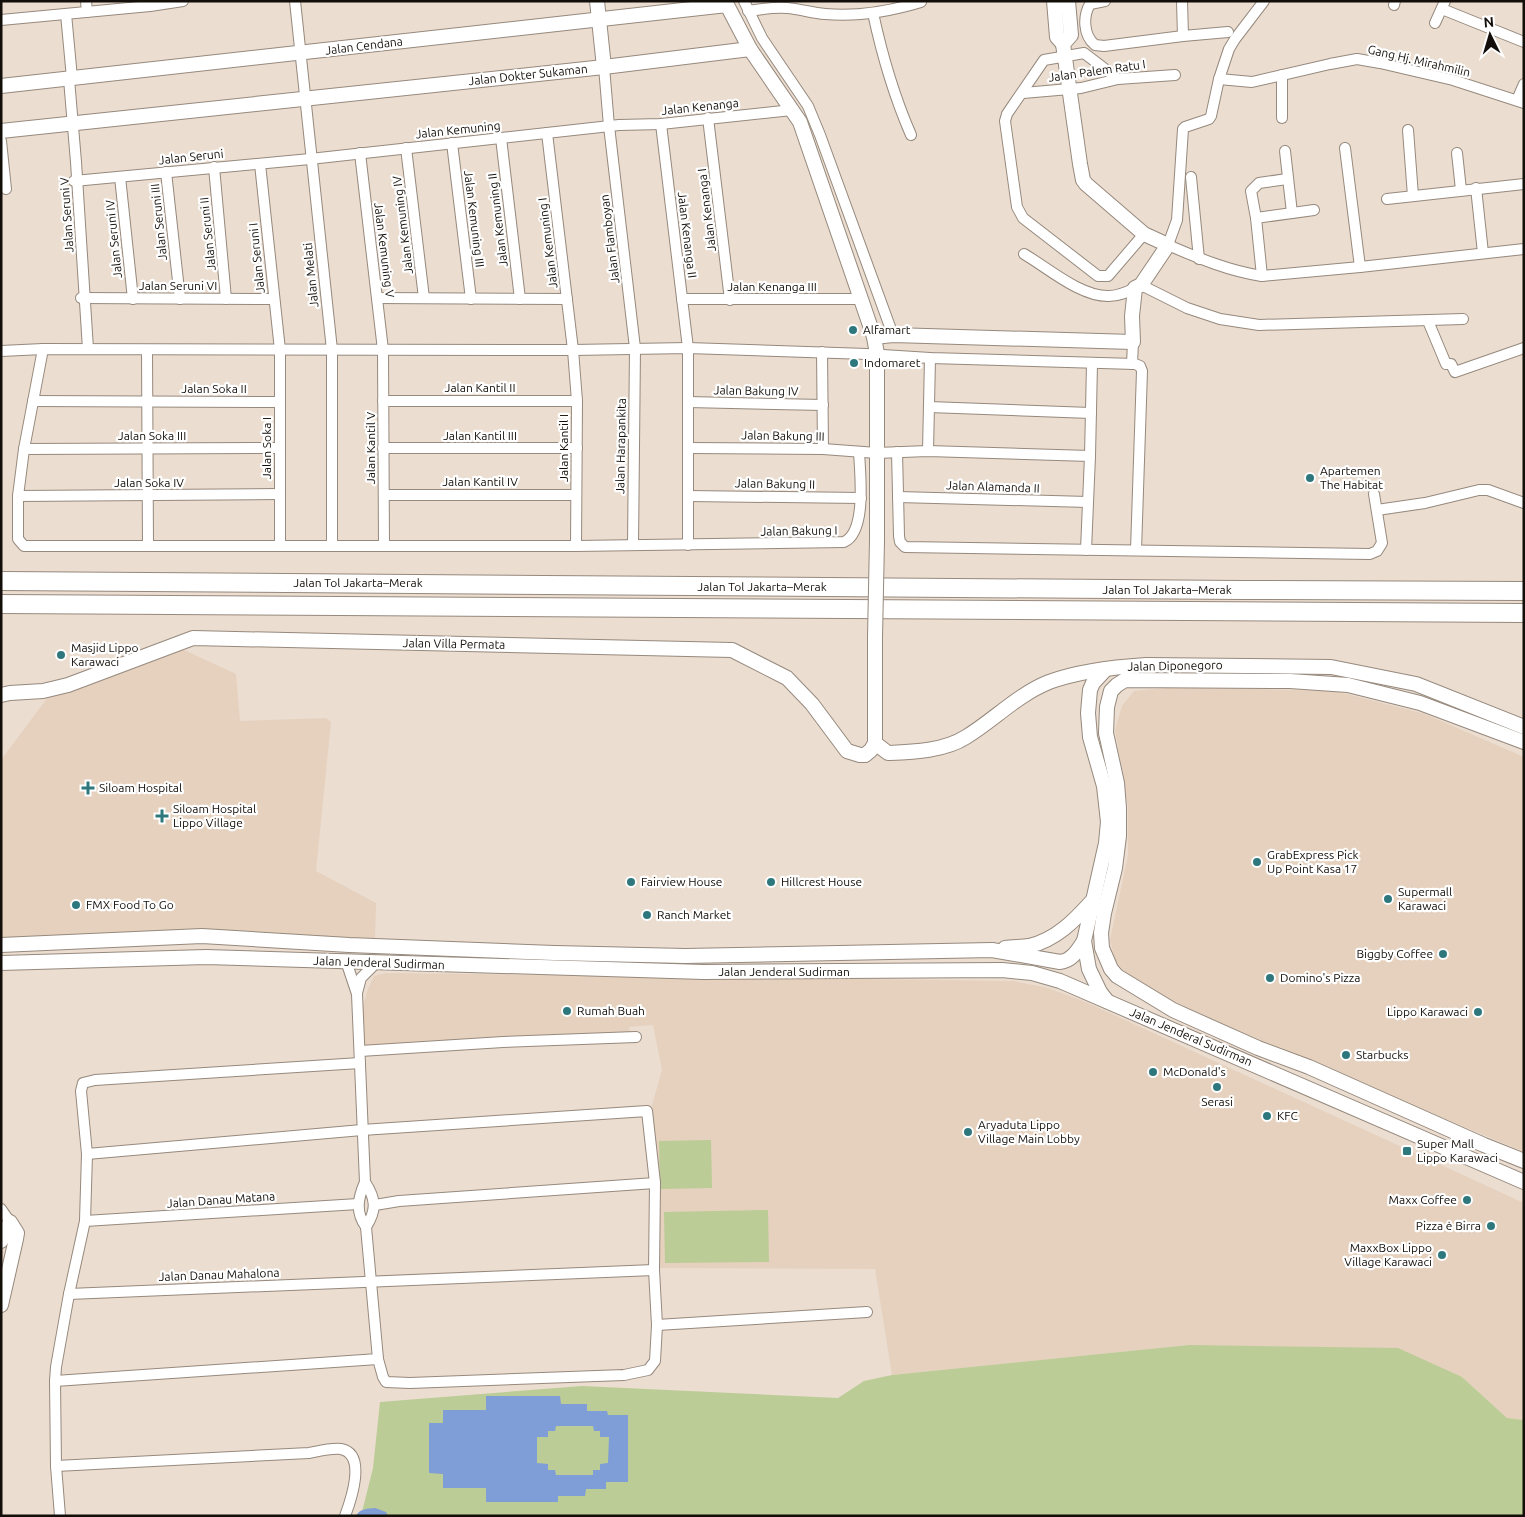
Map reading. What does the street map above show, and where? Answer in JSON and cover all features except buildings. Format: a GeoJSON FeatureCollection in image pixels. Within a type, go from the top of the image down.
{"type":"FeatureCollection","features":[{"type":"Feature","properties":{"kind":"highway","name":"Jalan Tol Jakarta–Merak"},"geometry":{"type":"LineString","coordinates":[[1,581],[1524,591]]}},
{"type":"Feature","properties":{"kind":"highway","name":"Jalan Tol Jakarta–Merak"},"geometry":{"type":"LineString","coordinates":[[1,604],[1524,613]]}},
{"type":"Feature","properties":{"kind":"street"},"geometry":{"type":"LineString","coordinates":[[1,20],[66,14],[87,7],[183,1]]}},
{"type":"Feature","properties":{"kind":"street","name":"Jalan Melati"},"geometry":{"type":"LineString","coordinates":[[295,1],[310,159],[332,350],[332,546]]}},
{"type":"Feature","properties":{"kind":"street"},"geometry":{"type":"LineString","coordinates":[[597,1],[604,67]]}},
{"type":"Feature","properties":{"kind":"street"},"geometry":{"type":"LineString","coordinates":[[1105,1],[1090,2],[1087,9],[1087,35],[1095,45],[1104,46],[1228,32]]}},
{"type":"Feature","properties":{"kind":"street"},"geometry":{"type":"LineString","coordinates":[[1182,1],[1183,36]]}},
{"type":"Feature","properties":{"kind":"street"},"geometry":{"type":"LineString","coordinates":[[1132,364],[1136,294],[1168,245],[1178,220],[1182,133],[1185,127],[1209,119],[1211,116],[1219,79],[1229,49],[1264,1]]}},
{"type":"Feature","properties":{"kind":"street"},"geometry":{"type":"LineString","coordinates":[[893,335],[808,106],[762,38],[746,6],[787,8],[826,14],[858,15],[921,2]]}},
{"type":"Feature","properties":{"kind":"street"},"geometry":{"type":"LineString","coordinates":[[727,3],[750,49],[800,122],[874,337],[877,354],[875,743],[871,750],[865,754]]}},
{"type":"Feature","properties":{"kind":"street","name":"Jalan Cendana"},"geometry":{"type":"LineString","coordinates":[[1,86],[727,3]]}},
{"type":"Feature","properties":{"kind":"street"},"geometry":{"type":"LineString","coordinates":[[1436,23],[1443,5],[1524,42]]}},
{"type":"Feature","properties":{"kind":"street"},"geometry":{"type":"LineString","coordinates":[[1061,6],[1071,35],[1064,50],[1083,180],[1144,234],[1199,258],[1246,274],[1262,276],[1524,249]]}},
{"type":"Feature","properties":{"kind":"street"},"geometry":{"type":"LineString","coordinates":[[873,13],[895,97],[911,135]]}},
{"type":"Feature","properties":{"kind":"street","name":"Jalan Seruni V"},"geometry":{"type":"LineString","coordinates":[[66,14],[68,79],[86,349]]}},
{"type":"Feature","properties":{"kind":"street","name":"Jalan Dokter Sukaman"},"geometry":{"type":"LineString","coordinates":[[305,98],[604,67],[750,49]]}},
{"type":"Feature","properties":{"kind":"street"},"geometry":{"type":"LineString","coordinates":[[1118,79],[1084,53],[1064,50],[1044,60],[1007,114],[1005,121],[1017,207],[1023,218],[1098,276],[1108,276],[1144,234]]}},
{"type":"Feature","properties":{"kind":"street","name":"Gang Hj. Mirahmilin"},"geometry":{"type":"LineString","coordinates":[[1219,79],[1252,82],[1345,60],[1357,59],[1453,80],[1520,102]]}},
{"type":"Feature","properties":{"kind":"street","name":"Jalan Flamboyan"},"geometry":{"type":"LineString","coordinates":[[604,67],[635,348]]}},
{"type":"Feature","properties":{"kind":"street","name":"Jalan Palem Ratu I"},"geometry":{"type":"LineString","coordinates":[[1023,93],[1081,88],[1118,79],[1175,75]]}},
{"type":"Feature","properties":{"kind":"street"},"geometry":{"type":"LineString","coordinates":[[1282,75],[1282,118]]}},
{"type":"Feature","properties":{"kind":"street"},"geometry":{"type":"LineString","coordinates":[[1520,102],[1524,84]]}},
{"type":"Feature","properties":{"kind":"street"},"geometry":{"type":"LineString","coordinates":[[1,131],[305,98]]}},
{"type":"Feature","properties":{"kind":"street","name":"Jalan Kenanga"},"geometry":{"type":"LineString","coordinates":[[609,126],[661,124],[792,110]]}},
{"type":"Feature","properties":{"kind":"street","name":"Jalan Kenanga I"},"geometry":{"type":"LineString","coordinates":[[708,118],[730,300]]}},
{"type":"Feature","properties":{"kind":"street","name":"Jalan Kenanga II"},"geometry":{"type":"LineString","coordinates":[[661,124],[688,348]]}},
{"type":"Feature","properties":{"kind":"street","name":"Jalan Kemuning"},"geometry":{"type":"LineString","coordinates":[[310,159],[609,126]]}},
{"type":"Feature","properties":{"kind":"street"},"geometry":{"type":"LineString","coordinates":[[1408,130],[1413,196]]}},
{"type":"Feature","properties":{"kind":"street","name":"Jalan Kemuning I"},"geometry":{"type":"LineString","coordinates":[[547,133],[573,350]]}},
{"type":"Feature","properties":{"kind":"street","name":"Jalan Kemuning II"},"geometry":{"type":"LineString","coordinates":[[501,138],[520,299]]}},
{"type":"Feature","properties":{"kind":"street"},"geometry":{"type":"LineString","coordinates":[[1,141],[6,189]]}},
{"type":"Feature","properties":{"kind":"street","name":"Jalan Kemuning III"},"geometry":{"type":"LineString","coordinates":[[452,143],[471,299]]}},
{"type":"Feature","properties":{"kind":"street","name":"Jalan Kemuning IV"},"geometry":{"type":"LineString","coordinates":[[406,148],[424,298]]}},
{"type":"Feature","properties":{"kind":"street"},"geometry":{"type":"LineString","coordinates":[[1345,148],[1360,267]]}},
{"type":"Feature","properties":{"kind":"street"},"geometry":{"type":"LineString","coordinates":[[1285,151],[1292,213]]}},
{"type":"Feature","properties":{"kind":"street","name":"Jalan Kemuning V"},"geometry":{"type":"LineString","coordinates":[[360,153],[384,350]]}},
{"type":"Feature","properties":{"kind":"street"},"geometry":{"type":"LineString","coordinates":[[1457,153],[1461,190]]}},
{"type":"Feature","properties":{"kind":"street","name":"Jalan Seruni"},"geometry":{"type":"LineString","coordinates":[[76,180],[310,159]]}},
{"type":"Feature","properties":{"kind":"street","name":"Jalan Seruni I"},"geometry":{"type":"LineString","coordinates":[[260,164],[280,350]]}},
{"type":"Feature","properties":{"kind":"street","name":"Jalan Seruni II"},"geometry":{"type":"LineString","coordinates":[[214,167],[226,299]]}},
{"type":"Feature","properties":{"kind":"street","name":"Jalan Seruni III"},"geometry":{"type":"LineString","coordinates":[[166,172],[180,299]]}},
{"type":"Feature","properties":{"kind":"street","name":"Jalan Seruni IV"},"geometry":{"type":"LineString","coordinates":[[120,177],[133,299]]}},
{"type":"Feature","properties":{"kind":"street"},"geometry":{"type":"LineString","coordinates":[[1191,177],[1199,258]]}},
{"type":"Feature","properties":{"kind":"street"},"geometry":{"type":"LineString","coordinates":[[1262,276],[1251,191],[1259,183],[1287,179]]}},
{"type":"Feature","properties":{"kind":"street"},"geometry":{"type":"LineString","coordinates":[[1387,199],[1524,184]]}},
{"type":"Feature","properties":{"kind":"street"},"geometry":{"type":"LineString","coordinates":[[1476,188],[1483,253]]}},
{"type":"Feature","properties":{"kind":"street"},"geometry":{"type":"LineString","coordinates":[[1256,218],[1314,210]]}},
{"type":"Feature","properties":{"kind":"street"},"geometry":{"type":"LineString","coordinates":[[1024,254],[1083,290],[1109,296],[1136,294],[1234,322],[1259,325],[1463,319]]}},
{"type":"Feature","properties":{"kind":"street","name":"Jalan Seruni VI"},"geometry":{"type":"LineString","coordinates":[[83,298],[274,299]]}},
{"type":"Feature","properties":{"kind":"street"},"geometry":{"type":"LineString","coordinates":[[378,298],[567,299]]}},
{"type":"Feature","properties":{"kind":"street","name":"Jalan Kenanga III"},"geometry":{"type":"LineString","coordinates":[[682,299],[862,299]]}},
{"type":"Feature","properties":{"kind":"street"},"geometry":{"type":"LineString","coordinates":[[1428,321],[1446,364],[1451,364],[1455,372],[1524,348]]}},
{"type":"Feature","properties":{"kind":"street"},"geometry":{"type":"LineString","coordinates":[[874,337],[893,335],[1133,342]]}},
{"type":"Feature","properties":{"kind":"street","name":"Jalan Harapankita"},"geometry":{"type":"LineString","coordinates":[[633,545],[635,348]]}},
{"type":"Feature","properties":{"kind":"street"},"geometry":{"type":"LineString","coordinates":[[688,348],[688,546]]}},
{"type":"Feature","properties":{"kind":"street"},"geometry":{"type":"LineString","coordinates":[[1,351],[86,349],[573,350],[688,348],[1132,364],[1140,366],[1142,371],[1136,550]]}},
{"type":"Feature","properties":{"kind":"street","name":"Jalan Bakung I"},"geometry":{"type":"LineString","coordinates":[[43,350],[24,449],[18,496],[18,539],[20,544],[24,546],[688,546],[844,542],[851,538],[858,523],[861,498],[858,452]]}},
{"type":"Feature","properties":{"kind":"street"},"geometry":{"type":"LineString","coordinates":[[147,350],[148,546]]}},
{"type":"Feature","properties":{"kind":"street","name":"Jalan Soka I"},"geometry":{"type":"LineString","coordinates":[[280,350],[280,546]]}},
{"type":"Feature","properties":{"kind":"street","name":"Jalan Kantil V"},"geometry":{"type":"LineString","coordinates":[[384,350],[384,546]]}},
{"type":"Feature","properties":{"kind":"street","name":"Jalan Kantil I"},"geometry":{"type":"LineString","coordinates":[[573,350],[577,401],[576,546]]}},
{"type":"Feature","properties":{"kind":"street"},"geometry":{"type":"LineString","coordinates":[[822,352],[823,448]]}},
{"type":"Feature","properties":{"kind":"street"},"geometry":{"type":"LineString","coordinates":[[928,451],[930,358]]}},
{"type":"Feature","properties":{"kind":"street"},"geometry":{"type":"LineString","coordinates":[[1086,550],[1092,413],[1092,364]]}},
{"type":"Feature","properties":{"kind":"street","name":"Jalan Soka II"},"geometry":{"type":"LineString","coordinates":[[33,400],[280,402]]}},
{"type":"Feature","properties":{"kind":"street","name":"Jalan Kantil II"},"geometry":{"type":"LineString","coordinates":[[384,401],[577,401]]}},
{"type":"Feature","properties":{"kind":"street","name":"Jalan Bakung IV"},"geometry":{"type":"LineString","coordinates":[[688,402],[823,405]]}},
{"type":"Feature","properties":{"kind":"street"},"geometry":{"type":"LineString","coordinates":[[929,407],[1092,413]]}},
{"type":"Feature","properties":{"kind":"street","name":"Jalan Soka III"},"geometry":{"type":"LineString","coordinates":[[24,449],[280,448]]}},
{"type":"Feature","properties":{"kind":"street","name":"Jalan Kantil III"},"geometry":{"type":"LineString","coordinates":[[384,448],[576,448]]}},
{"type":"Feature","properties":{"kind":"street","name":"Jalan Bakung III"},"geometry":{"type":"LineString","coordinates":[[688,448],[823,448],[877,453],[928,451],[1090,456]]}},
{"type":"Feature","properties":{"kind":"street"},"geometry":{"type":"LineString","coordinates":[[897,452],[900,542],[905,547],[1370,554],[1380,548],[1382,543],[1374,494]]}},
{"type":"Feature","properties":{"kind":"street"},"geometry":{"type":"LineString","coordinates":[[1377,510],[1425,503],[1479,490],[1488,490],[1524,503]]}},
{"type":"Feature","properties":{"kind":"street","name":"Jalan Soka IV"},"geometry":{"type":"LineString","coordinates":[[18,496],[280,494]]}},
{"type":"Feature","properties":{"kind":"street","name":"Jalan Kantil IV"},"geometry":{"type":"LineString","coordinates":[[384,495],[576,495]]}},
{"type":"Feature","properties":{"kind":"street","name":"Jalan Bakung II"},"geometry":{"type":"LineString","coordinates":[[688,496],[861,498]]}},
{"type":"Feature","properties":{"kind":"street","name":"Jalan Alamanda II"},"geometry":{"type":"LineString","coordinates":[[898,497],[1088,502]]}},
{"type":"Feature","properties":{"kind":"street","name":"Jalan Villa Permata"},"geometry":{"type":"LineString","coordinates":[[4,693],[43,691],[68,685],[193,638],[732,650],[787,678],[812,704],[847,751],[860,756],[888,753]]}},
{"type":"Feature","properties":{"kind":"street","name":"Jalan Diponegoro"},"geometry":{"type":"LineString","coordinates":[[888,753],[932,750],[965,738],[1005,708],[1048,682],[1077,674],[1146,664],[1331,667],[1416,684],[1524,727]]}},
{"type":"Feature","properties":{"kind":"street"},"geometry":{"type":"LineString","coordinates":[[1060,981],[1066,973],[1065,961],[1078,950],[1084,940],[1106,843],[1108,822],[1104,786],[1090,737],[1088,713],[1090,690],[1093,683],[1105,670]]}},
{"type":"Feature","properties":{"kind":"street","name":"Jalan Diponegoro"},"geometry":{"type":"LineString","coordinates":[[1104,912],[1115,868],[1119,836],[1117,783],[1106,733],[1108,707],[1111,691],[1125,680],[1290,681],[1348,685],[1420,703],[1524,742]]}},
{"type":"Feature","properties":{"kind":"street"},"geometry":{"type":"LineString","coordinates":[[1487,712],[1504,733]]}},
{"type":"Feature","properties":{"kind":"street"},"geometry":{"type":"LineString","coordinates":[[875,743],[888,753]]}},
{"type":"Feature","properties":{"kind":"street"},"geometry":{"type":"LineString","coordinates":[[992,950],[1029,946],[1052,937],[1076,918],[1095,898]]}},
{"type":"Feature","properties":{"kind":"street","name":"Jalan Jenderal Sudirman"},"geometry":{"type":"LineString","coordinates":[[1104,912],[1101,933],[1102,948],[1111,969],[1117,976],[1159,1003],[1258,1048],[1320,1072],[1524,1161]]}},
{"type":"Feature","properties":{"kind":"street","name":"Jalan Jenderal Sudirman"},"geometry":{"type":"LineString","coordinates":[[1,945],[202,936],[349,945],[685,956],[992,950],[1041,959],[1065,961]]}},
{"type":"Feature","properties":{"kind":"street"},"geometry":{"type":"LineString","coordinates":[[164,938],[166,944],[173,946],[209,945],[238,947],[251,950],[262,959]]}},
{"type":"Feature","properties":{"kind":"street"},"geometry":{"type":"LineString","coordinates":[[1084,940],[1089,969],[1100,992],[1109,1003]]}},
{"type":"Feature","properties":{"kind":"street","name":"Jalan Jenderal Sudirman"},"geometry":{"type":"LineString","coordinates":[[1,963],[197,957],[704,972],[1002,970],[1032,973],[1060,981],[1524,1182]]}},
{"type":"Feature","properties":{"kind":"street"},"geometry":{"type":"LineString","coordinates":[[346,961],[357,994],[362,1130],[366,1182],[375,1205],[371,1219],[366,1227]]}},
{"type":"Feature","properties":{"kind":"street"},"geometry":{"type":"LineString","coordinates":[[357,994],[361,978],[377,962]]}},
{"type":"Feature","properties":{"kind":"street"},"geometry":{"type":"LineString","coordinates":[[360,1051],[503,1042],[636,1037]]}},
{"type":"Feature","properties":{"kind":"street"},"geometry":{"type":"LineString","coordinates":[[60,1516],[56,1466],[55,1381],[69,1294],[85,1221],[87,1154],[81,1090],[83,1083],[88,1081],[360,1063]]}},
{"type":"Feature","properties":{"kind":"street"},"geometry":{"type":"LineString","coordinates":[[1261,1067],[1320,1072]]}},
{"type":"Feature","properties":{"kind":"street"},"geometry":{"type":"LineString","coordinates":[[87,1154],[362,1130],[647,1111],[655,1184],[654,1270],[658,1325],[655,1361],[648,1370],[637,1374],[535,1380],[390,1383],[384,1380],[378,1359],[366,1227],[361,1219],[358,1204],[360,1193],[366,1182]]}},
{"type":"Feature","properties":{"kind":"street"},"geometry":{"type":"LineString","coordinates":[[1484,1145],[1506,1174]]}},
{"type":"Feature","properties":{"kind":"street"},"geometry":{"type":"LineString","coordinates":[[375,1205],[409,1200],[655,1184]]}},
{"type":"Feature","properties":{"kind":"street","name":"Jalan Danau Matana"},"geometry":{"type":"LineString","coordinates":[[85,1221],[358,1204]]}},
{"type":"Feature","properties":{"kind":"street"},"geometry":{"type":"LineString","coordinates":[[1,1209],[16,1233],[1,1305]]}},
{"type":"Feature","properties":{"kind":"street"},"geometry":{"type":"LineString","coordinates":[[1,1241],[10,1222]]}},
{"type":"Feature","properties":{"kind":"street","name":"Jalan Danau Mahalona"},"geometry":{"type":"LineString","coordinates":[[69,1294],[654,1270]]}},
{"type":"Feature","properties":{"kind":"street"},"geometry":{"type":"LineString","coordinates":[[658,1325],[867,1312]]}},
{"type":"Feature","properties":{"kind":"street"},"geometry":{"type":"LineString","coordinates":[[55,1381],[378,1359]]}},
{"type":"Feature","properties":{"kind":"street"},"geometry":{"type":"LineString","coordinates":[[56,1466],[309,1453],[341,1449],[352,1457],[356,1479],[350,1505],[345,1516]]}},
{"type":"Feature","properties":{"kind":"shaded area","name":"Siloam Hospital Lippo Village"},"geometry":{"type":"Polygon","coordinates":[[[184,650],[236,674],[240,721],[326,718],[331,722],[316,871],[376,903],[375,939],[201,929],[1,940],[1,760],[48,697],[184,650]]]}},
{"type":"Feature","properties":{"kind":"shaded area"},"geometry":{"type":"Polygon","coordinates":[[[1175,687],[1335,691],[1425,714],[1524,757],[1524,1152],[1190,1011],[1128,976],[1115,960],[1110,940],[1128,855],[1128,807],[1115,730],[1122,706],[1134,691],[1175,687]]]}},
{"type":"Feature","properties":{"kind":"shaded area"},"geometry":{"type":"Polygon","coordinates":[[[385,973],[1013,981],[1048,988],[1088,1003],[1524,1203],[1524,1420],[1507,1418],[1462,1377],[1189,1345],[892,1375],[875,1269],[658,1268],[649,1116],[662,1070],[653,1025],[629,1027],[630,1032],[366,1046],[362,1041],[357,1026],[374,976],[385,973]]]}},
{"type":"Feature","properties":{"kind":"green space"},"geometry":{"type":"Polygon","coordinates":[[[711,1140],[712,1188],[660,1189],[659,1141],[711,1140]]]}},
{"type":"Feature","properties":{"kind":"green space"},"geometry":{"type":"Polygon","coordinates":[[[768,1210],[769,1262],[665,1263],[664,1212],[768,1210]]]}},
{"type":"Feature","properties":{"kind":"green space"},"geometry":{"type":"Polygon","coordinates":[[[1189,1345],[1398,1348],[1462,1377],[1507,1418],[1524,1420],[1524,1516],[361,1516],[373,1468],[380,1402],[582,1386],[838,1398],[864,1381],[892,1375],[1189,1345]]]}},
{"type":"Feature","properties":{"kind":"water"},"geometry":{"type":"Polygon","coordinates":[[[486,1396],[560,1396],[561,1404],[587,1404],[587,1411],[607,1411],[608,1415],[628,1415],[628,1482],[606,1482],[606,1489],[586,1489],[585,1496],[558,1496],[558,1502],[486,1502],[486,1488],[443,1488],[443,1474],[429,1473],[429,1423],[443,1423],[443,1410],[486,1410],[486,1396]],[[556,1426],[555,1431],[548,1431],[548,1437],[537,1437],[537,1463],[548,1464],[548,1470],[555,1470],[556,1475],[593,1475],[593,1470],[600,1470],[600,1464],[608,1463],[609,1437],[600,1437],[600,1431],[594,1431],[593,1426],[556,1426]]]}},
{"type":"Feature","properties":{"kind":"water"},"geometry":{"type":"Polygon","coordinates":[[[375,1508],[386,1512],[388,1516],[356,1516],[362,1510],[375,1508]]]}},
{"type":"Feature","properties":{"kind":"place","name":"Alfamart"},"geometry":{"type":"Point","coordinates":[853,330]}},
{"type":"Feature","properties":{"kind":"place","name":"Indomaret"},"geometry":{"type":"Point","coordinates":[854,363]}},
{"type":"Feature","properties":{"kind":"place","name":"Apartemen The Habitat"},"geometry":{"type":"Point","coordinates":[1310,478]}},
{"type":"Feature","properties":{"kind":"place","name":"Masjid Lippo Karawaci"},"geometry":{"type":"Point","coordinates":[61,655]}},
{"type":"Feature","properties":{"kind":"place","name":"Siloam Hospital"},"geometry":{"type":"Point","coordinates":[88,788]}},
{"type":"Feature","properties":{"kind":"place","name":"Siloam Hospital Lippo Village"},"geometry":{"type":"Point","coordinates":[162,816]}},
{"type":"Feature","properties":{"kind":"place","name":"GrabExpress Pick Up Point Kasa 17"},"geometry":{"type":"Point","coordinates":[1257,862]}},
{"type":"Feature","properties":{"kind":"place","name":"Fairview House"},"geometry":{"type":"Point","coordinates":[631,882]}},
{"type":"Feature","properties":{"kind":"place","name":"Hillcrest House"},"geometry":{"type":"Point","coordinates":[771,882]}},
{"type":"Feature","properties":{"kind":"place","name":"Supermall Karawaci"},"geometry":{"type":"Point","coordinates":[1388,899]}},
{"type":"Feature","properties":{"kind":"place","name":"FMX Food To Go"},"geometry":{"type":"Point","coordinates":[76,905]}},
{"type":"Feature","properties":{"kind":"place","name":"Ranch Market"},"geometry":{"type":"Point","coordinates":[647,915]}},
{"type":"Feature","properties":{"kind":"place","name":"Biggby Coffee"},"geometry":{"type":"Point","coordinates":[1443,954]}},
{"type":"Feature","properties":{"kind":"place","name":"Domino's Pizza"},"geometry":{"type":"Point","coordinates":[1270,978]}},
{"type":"Feature","properties":{"kind":"place","name":"Rumah Buah"},"geometry":{"type":"Point","coordinates":[567,1011]}},
{"type":"Feature","properties":{"kind":"place","name":"Lippo Karawaci"},"geometry":{"type":"Point","coordinates":[1478,1012]}},
{"type":"Feature","properties":{"kind":"place","name":"Starbucks"},"geometry":{"type":"Point","coordinates":[1346,1055]}},
{"type":"Feature","properties":{"kind":"place","name":"McDonald's"},"geometry":{"type":"Point","coordinates":[1153,1072]}},
{"type":"Feature","properties":{"kind":"place","name":"Serasi"},"geometry":{"type":"Point","coordinates":[1217,1087]}},
{"type":"Feature","properties":{"kind":"place","name":"KFC"},"geometry":{"type":"Point","coordinates":[1267,1116]}},
{"type":"Feature","properties":{"kind":"place","name":"Aryaduta Lippo Village Main Lobby"},"geometry":{"type":"Point","coordinates":[968,1132]}},
{"type":"Feature","properties":{"kind":"place","name":"Super Mall Lippo Karawaci"},"geometry":{"type":"Point","coordinates":[1407,1151]}},
{"type":"Feature","properties":{"kind":"place","name":"Maxx Coffee"},"geometry":{"type":"Point","coordinates":[1467,1200]}},
{"type":"Feature","properties":{"kind":"place","name":"Pizza ė Birra"},"geometry":{"type":"Point","coordinates":[1491,1226]}},
{"type":"Feature","properties":{"kind":"place","name":"MaxxBox Lippo Village Karawaci"},"geometry":{"type":"Point","coordinates":[1442,1255]}}]}
